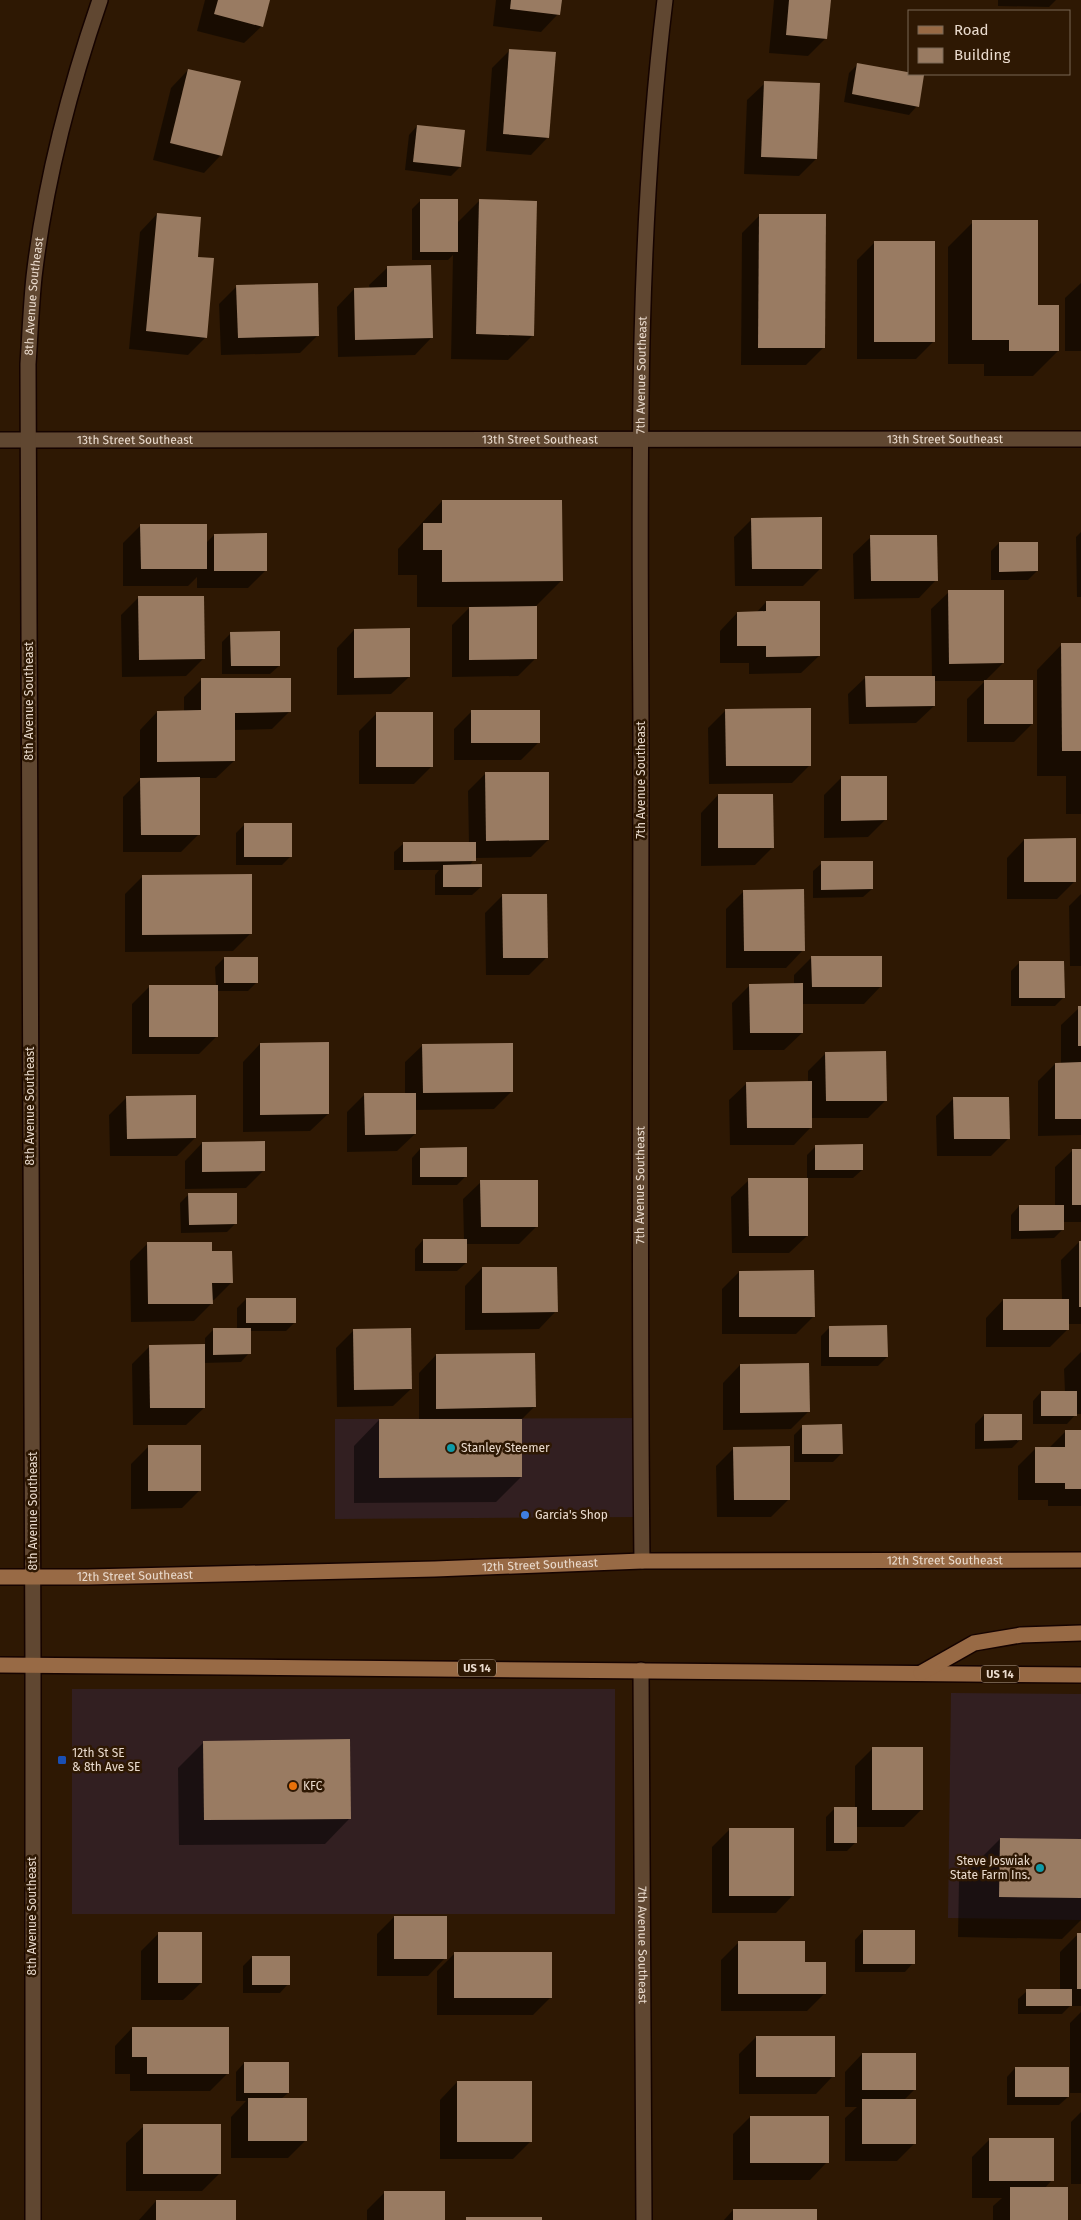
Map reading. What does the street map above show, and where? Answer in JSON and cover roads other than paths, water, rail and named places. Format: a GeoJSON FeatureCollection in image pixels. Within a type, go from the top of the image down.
{"type":"FeatureCollection","features":[{"type":"Feature","properties":{"kind":"main road","name":"12th Street Southeast"},"geometry":{"type":"LineString","coordinates":[[0,1576],[88,1577],[415,1570],[642,1561],[1081,1560]]}},
{"type":"Feature","properties":{"kind":"main road"},"geometry":{"type":"LineString","coordinates":[[920,1674],[974,1643],[1021,1635],[1081,1633]]}},
{"type":"Feature","properties":{"kind":"main road","name":"US 14"},"geometry":{"type":"LineString","coordinates":[[0,1665],[1081,1675]]}},
{"type":"Feature","properties":{"kind":"street","name":"8th Avenue Southeast"},"geometry":{"type":"LineString","coordinates":[[32,2220],[33,1576],[28,364],[34,277],[47,191],[62,124],[100,0]]}},
{"type":"Feature","properties":{"kind":"street","name":"7th Avenue Southeast"},"geometry":{"type":"LineString","coordinates":[[642,1561],[640,440],[648,199],[659,48],[665,0]]}},
{"type":"Feature","properties":{"kind":"street","name":"13th Street Southeast"},"geometry":{"type":"LineString","coordinates":[[0,440],[1081,439]]}},
{"type":"Feature","properties":{"kind":"street","name":"7th Avenue Southeast"},"geometry":{"type":"LineString","coordinates":[[641,1670],[644,2220]]}},
{"type":"Feature","properties":{"kind":"place","name":"Stanley Steemer"},"geometry":{"type":"Point","coordinates":[451,1448]}},
{"type":"Feature","properties":{"kind":"place","name":"Garcia's Shop"},"geometry":{"type":"Point","coordinates":[525,1515]}},
{"type":"Feature","properties":{"kind":"place","name":"12th St SE & 8th Ave SE"},"geometry":{"type":"Point","coordinates":[62,1760]}},
{"type":"Feature","properties":{"kind":"place","name":"KFC"},"geometry":{"type":"Point","coordinates":[293,1786]}},
{"type":"Feature","properties":{"kind":"place","name":"Steve Joswiak State Farm Ins."},"geometry":{"type":"Point","coordinates":[1040,1868]}}]}
